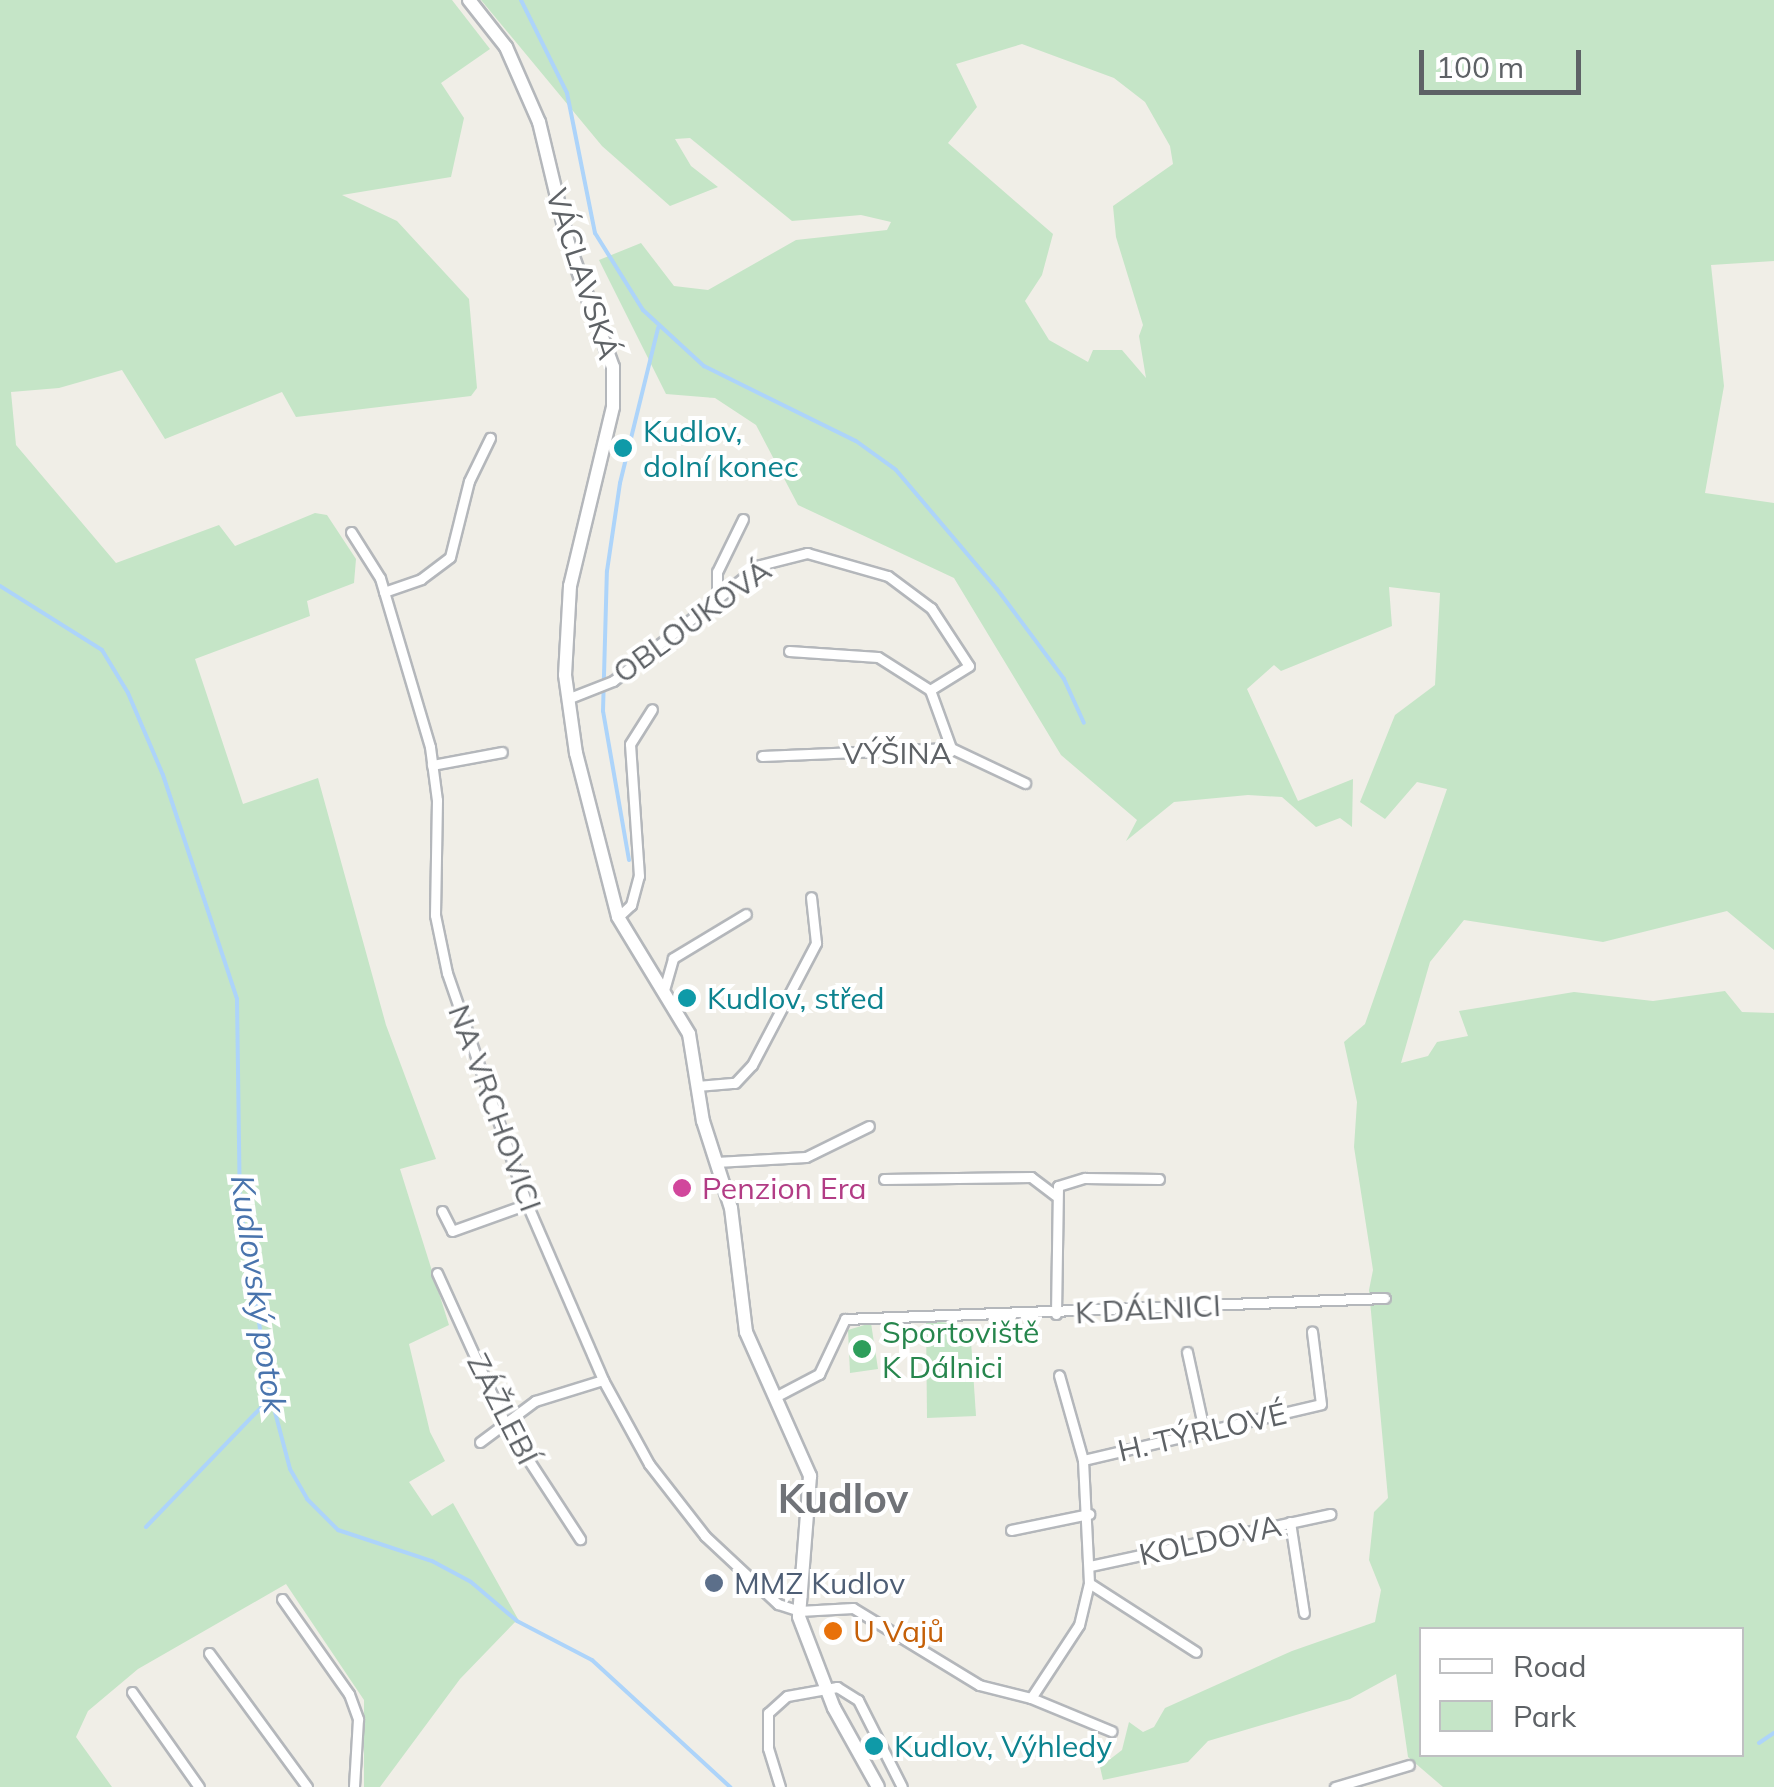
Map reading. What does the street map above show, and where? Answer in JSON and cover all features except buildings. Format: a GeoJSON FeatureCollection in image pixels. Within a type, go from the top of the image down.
{"type":"FeatureCollection","features":[{"type":"Feature","properties":{"kind":"street","name":"VÁCLAVSKÁ"},"geometry":{"type":"LineString","coordinates":[[470,0],[506,46],[539,122],[568,243],[602,323],[615,380],[574,553],[567,698],[618,918],[689,1034],[697,1086],[731,1208],[746,1332],[802,1449],[812,1492],[798,1611],[824,1687],[878,1787]]}},
{"type":"Feature","properties":{"kind":"street"},"geometry":{"type":"LineString","coordinates":[[384,592],[421,579],[450,557],[468,481],[490,438]]}},
{"type":"Feature","properties":{"kind":"street"},"geometry":{"type":"LineString","coordinates":[[717,599],[717,572],[743,519]]}},
{"type":"Feature","properties":{"kind":"street","name":"NA VRCHOVICI"},"geometry":{"type":"LineString","coordinates":[[350,532],[384,592],[432,764],[435,916],[447,973],[527,1204],[603,1380],[678,1505],[771,1599],[798,1611]]}},
{"type":"Feature","properties":{"kind":"street","name":"OBLOUKOVÁ"},"geometry":{"type":"LineString","coordinates":[[567,698],[612,681],[760,565],[799,554],[888,576],[931,608],[969,666],[930,690]]}},
{"type":"Feature","properties":{"kind":"street"},"geometry":{"type":"LineString","coordinates":[[788,652],[878,657],[930,690],[951,748]]}},
{"type":"Feature","properties":{"kind":"street"},"geometry":{"type":"LineString","coordinates":[[618,918],[631,904],[638,876],[630,744],[652,709]]}},
{"type":"Feature","properties":{"kind":"street","name":"VÝŠINA"},"geometry":{"type":"LineString","coordinates":[[762,756],[951,748],[1025,783]]}},
{"type":"Feature","properties":{"kind":"street"},"geometry":{"type":"LineString","coordinates":[[432,764],[502,752]]}},
{"type":"Feature","properties":{"kind":"street"},"geometry":{"type":"LineString","coordinates":[[697,1086],[745,1076],[816,943],[811,898]]}},
{"type":"Feature","properties":{"kind":"street"},"geometry":{"type":"LineString","coordinates":[[664,990],[674,958],[746,914]]}},
{"type":"Feature","properties":{"kind":"street"},"geometry":{"type":"LineString","coordinates":[[716,1162],[806,1157],[869,1126]]}},
{"type":"Feature","properties":{"kind":"street"},"geometry":{"type":"LineString","coordinates":[[884,1179],[1032,1177],[1055,1195]]}},
{"type":"Feature","properties":{"kind":"street"},"geometry":{"type":"LineString","coordinates":[[1056,1314],[1055,1195],[1066,1180],[1159,1178]]}},
{"type":"Feature","properties":{"kind":"street"},"geometry":{"type":"LineString","coordinates":[[442,1211],[452,1231],[527,1204]]}},
{"type":"Feature","properties":{"kind":"street","name":"ZÁŽLEBÍ"},"geometry":{"type":"LineString","coordinates":[[436,1272],[506,1421],[580,1538]]}},
{"type":"Feature","properties":{"kind":"street","name":"K DÁLNICI"},"geometry":{"type":"LineString","coordinates":[[775,1397],[819,1374],[845,1318],[1056,1314],[1385,1298]]}},
{"type":"Feature","properties":{"kind":"street","name":"H. TÝRLOVÉ"},"geometry":{"type":"LineString","coordinates":[[1083,1460],[1321,1404],[1312,1332]]}},
{"type":"Feature","properties":{"kind":"street"},"geometry":{"type":"LineString","coordinates":[[1187,1352],[1204,1430]]}},
{"type":"Feature","properties":{"kind":"street"},"geometry":{"type":"LineString","coordinates":[[1031,1698],[1079,1625],[1090,1583],[1090,1514],[1083,1460],[1059,1375]]}},
{"type":"Feature","properties":{"kind":"street"},"geometry":{"type":"LineString","coordinates":[[480,1442],[506,1421],[562,1389],[603,1380]]}},
{"type":"Feature","properties":{"kind":"street"},"geometry":{"type":"LineString","coordinates":[[1011,1530],[1090,1514]]}},
{"type":"Feature","properties":{"kind":"street","name":"KOLDOVA"},"geometry":{"type":"LineString","coordinates":[[1090,1566],[1330,1514]]}},
{"type":"Feature","properties":{"kind":"street"},"geometry":{"type":"LineString","coordinates":[[1290,1522],[1304,1613]]}},
{"type":"Feature","properties":{"kind":"street"},"geometry":{"type":"LineString","coordinates":[[1090,1583],[1196,1652]]}},
{"type":"Feature","properties":{"kind":"street"},"geometry":{"type":"LineString","coordinates":[[282,1599],[349,1694],[358,1718],[354,1787]]}},
{"type":"Feature","properties":{"kind":"street"},"geometry":{"type":"LineString","coordinates":[[798,1611],[853,1608],[979,1685],[1031,1698],[1111,1732]]}},
{"type":"Feature","properties":{"kind":"street"},"geometry":{"type":"LineString","coordinates":[[209,1653],[307,1787]]}},
{"type":"Feature","properties":{"kind":"street"},"geometry":{"type":"LineString","coordinates":[[780,1787],[768,1748],[768,1713],[787,1696],[824,1687],[843,1687],[858,1700],[902,1787]]}},
{"type":"Feature","properties":{"kind":"street"},"geometry":{"type":"LineString","coordinates":[[132,1692],[199,1787]]}},
{"type":"Feature","properties":{"kind":"street"},"geometry":{"type":"LineString","coordinates":[[1336,1787],[1409,1765]]}},
{"type":"Feature","properties":{"kind":"green space"},"geometry":{"type":"Polygon","coordinates":[[[0,0],[452,0],[490,49],[441,83],[464,118],[451,177],[342,195],[397,221],[469,299],[477,388],[471,396],[296,417],[282,392],[165,439],[122,370],[59,388],[11,392],[16,445],[116,563],[219,525],[235,546],[315,513],[327,515],[356,559],[354,583],[307,601],[310,616],[195,659],[243,804],[318,778],[386,1025],[436,1159],[400,1169],[449,1325],[409,1344],[430,1432],[445,1461],[409,1482],[432,1516],[453,1503],[518,1619],[460,1679],[380,1787],[364,1787],[364,1700],[286,1584],[138,1669],[88,1711],[76,1737],[112,1787],[0,1787],[0,0]]]}},
{"type":"Feature","properties":{"kind":"green space"},"geometry":{"type":"Polygon","coordinates":[[[481,0],[1774,0],[1774,261],[1711,265],[1724,386],[1705,493],[1774,503],[1774,950],[1727,911],[1603,942],[1464,920],[1430,962],[1401,1063],[1428,1056],[1437,1042],[1468,1036],[1459,1011],[1574,992],[1653,1001],[1725,991],[1742,1012],[1774,1013],[1774,1787],[1443,1787],[1408,1757],[1396,1674],[1350,1699],[1208,1741],[1188,1762],[1103,1780],[1100,1767],[1122,1750],[1129,1722],[1143,1732],[1154,1727],[1165,1708],[1292,1651],[1375,1622],[1381,1590],[1369,1560],[1374,1512],[1388,1498],[1369,1290],[1373,1270],[1354,1147],[1357,1102],[1344,1042],[1365,1024],[1447,789],[1417,782],[1385,819],[1360,802],[1395,715],[1435,685],[1440,593],[1389,587],[1392,626],[1281,671],[1274,665],[1247,689],[1298,801],[1353,779],[1352,827],[1340,818],[1316,827],[1282,797],[1248,795],[1174,802],[1126,841],[1137,820],[1061,755],[954,578],[798,505],[756,425],[715,398],[666,394],[599,260],[641,243],[674,286],[708,290],[796,240],[887,230],[891,222],[861,215],[792,221],[690,138],[675,139],[691,166],[718,187],[670,206],[602,146],[481,0]],[[1022,44],[956,64],[977,107],[948,143],[1053,234],[1042,275],[1025,301],[1049,340],[1088,362],[1093,350],[1122,350],[1146,378],[1139,336],[1143,325],[1116,237],[1113,206],[1173,164],[1170,146],[1145,102],[1114,78],[1022,44]]]}},
{"type":"Feature","properties":{"kind":"green space"},"geometry":{"type":"Polygon","coordinates":[[[926,1320],[970,1326],[976,1416],[927,1418],[926,1320]]]}},
{"type":"Feature","properties":{"kind":"green space","name":"Sportoviště K Dálnici"},"geometry":{"type":"Polygon","coordinates":[[[871,1323],[878,1369],[850,1373],[848,1330],[871,1323]]]}},
{"type":"Feature","properties":{"kind":"waterway"},"geometry":{"type":"LineString","coordinates":[[521,0],[567,93],[595,233],[643,310],[704,366],[856,441],[896,470],[997,589],[1064,679],[1084,723]]}},
{"type":"Feature","properties":{"kind":"waterway"},"geometry":{"type":"LineString","coordinates":[[629,860],[603,711],[607,571],[620,483],[658,328]]}},
{"type":"Feature","properties":{"kind":"waterway","name":"Kudlovský potok"},"geometry":{"type":"LineString","coordinates":[[0,586],[102,650],[128,693],[163,775],[237,999],[240,1204],[271,1397],[290,1469],[307,1499],[338,1530],[432,1561],[471,1582],[517,1621],[592,1660],[730,1787]]}},
{"type":"Feature","properties":{"kind":"waterway"},"geometry":{"type":"LineString","coordinates":[[146,1527],[271,1397]]}},
{"type":"Feature","properties":{"kind":"waterway"},"geometry":{"type":"LineString","coordinates":[[1759,1743],[1774,1733]]}},
{"type":"Feature","properties":{"kind":"place","name":"Kudlov, dolní konec"},"geometry":{"type":"Point","coordinates":[623,448]}},
{"type":"Feature","properties":{"kind":"place","name":"Kudlov, střed"},"geometry":{"type":"Point","coordinates":[687,998]}},
{"type":"Feature","properties":{"kind":"place","name":"Penzion Era"},"geometry":{"type":"Point","coordinates":[682,1188]}},
{"type":"Feature","properties":{"kind":"place","name":"Sportoviště K Dálnici"},"geometry":{"type":"Point","coordinates":[862,1349]}},
{"type":"Feature","properties":{"kind":"place","name":"MMZ Kudlov"},"geometry":{"type":"Point","coordinates":[714,1583]}},
{"type":"Feature","properties":{"kind":"place","name":"U Vajů"},"geometry":{"type":"Point","coordinates":[833,1631]}},
{"type":"Feature","properties":{"kind":"place","name":"Kudlov, Výhledy"},"geometry":{"type":"Point","coordinates":[874,1746]}},
{"type":"Feature","properties":{"kind":"district","name":"Kudlov"},"geometry":{"type":"Point","coordinates":[843,1498]}}]}
